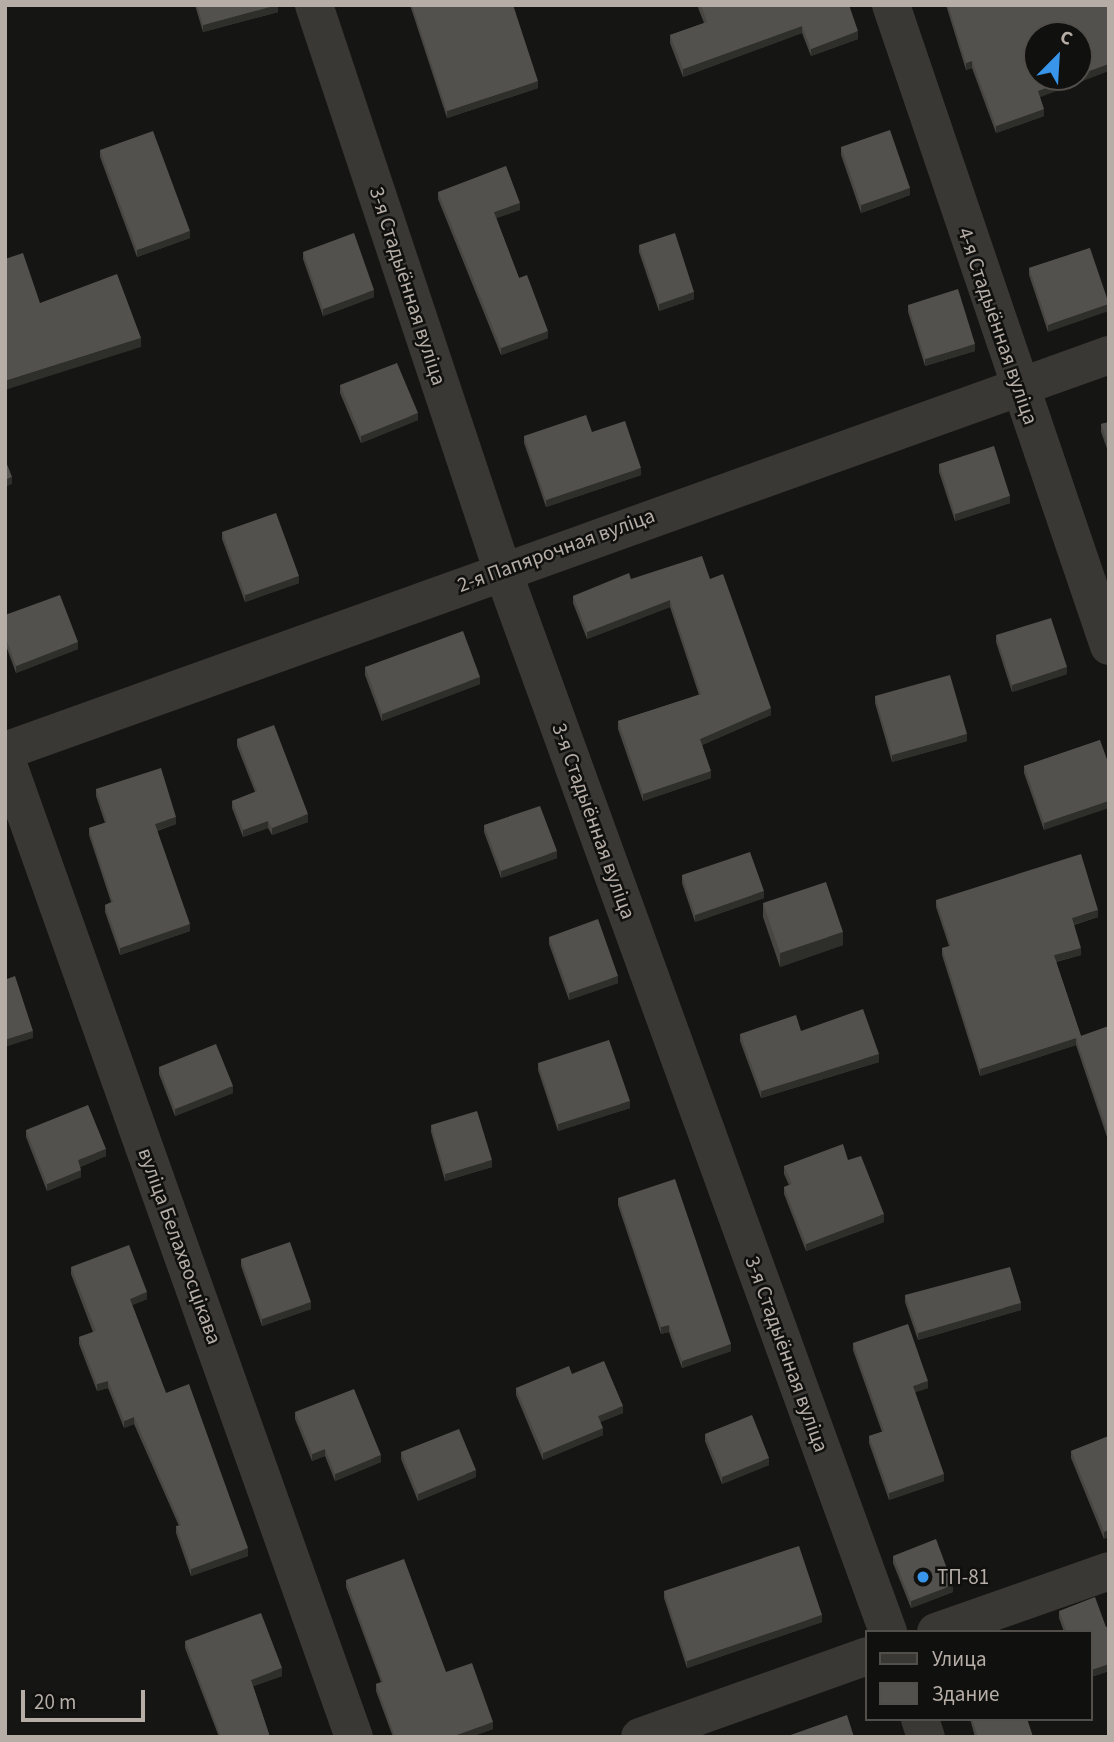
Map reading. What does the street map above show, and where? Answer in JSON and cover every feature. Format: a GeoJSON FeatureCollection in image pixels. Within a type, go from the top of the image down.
{"type":"FeatureCollection","features":[{"type":"Feature","properties":{"kind":"street","name":"3-я Стадыённая вуліца"},"geometry":{"type":"LineString","coordinates":[[314,5],[502,569],[887,1630]]}},
{"type":"Feature","properties":{"kind":"street","name":"4-я Стадыённая вуліца"},"geometry":{"type":"LineString","coordinates":[[891,5],[1017,384],[1109,646]]}},
{"type":"Feature","properties":{"kind":"street","name":"2-я Папярочная вуліца"},"geometry":{"type":"LineString","coordinates":[[5,753],[502,569],[1017,384],[1109,355]]}},
{"type":"Feature","properties":{"kind":"street","name":"вуліца Белахвосцікава"},"geometry":{"type":"LineString","coordinates":[[5,753],[354,1737]]}},
{"type":"Feature","properties":{"kind":"street"},"geometry":{"type":"LineString","coordinates":[[942,1630],[1109,1571]]}},
{"type":"Feature","properties":{"kind":"street"},"geometry":{"type":"LineString","coordinates":[[640,1737],[866,1656]]}},
{"type":"Feature","properties":{"kind":"building"},"geometry":{"type":"Polygon","coordinates":[[[197,5],[276,5],[203,25],[197,5]]]}},
{"type":"Feature","properties":{"kind":"building"},"geometry":{"type":"Polygon","coordinates":[[[412,5],[513,5],[538,81],[447,111],[412,5]]]}},
{"type":"Feature","properties":{"kind":"building"},"geometry":{"type":"Polygon","coordinates":[[[701,5],[849,5],[858,31],[811,49],[802,26],[683,69],[670,35],[707,22],[701,5]]]}},
{"type":"Feature","properties":{"kind":"building"},"geometry":{"type":"Polygon","coordinates":[[[948,5],[1109,5],[1109,64],[1093,70],[1093,21],[1023,21],[1023,91],[1038,91],[1044,109],[996,126],[972,61],[966,63],[948,5]]]}},
{"type":"Feature","properties":{"kind":"building"},"geometry":{"type":"Polygon","coordinates":[[[890,130],[910,188],[861,205],[841,147],[890,130]]]}},
{"type":"Feature","properties":{"kind":"building"},"geometry":{"type":"Polygon","coordinates":[[[153,131],[190,231],[137,250],[100,150],[153,131]]]}},
{"type":"Feature","properties":{"kind":"building"},"geometry":{"type":"Polygon","coordinates":[[[506,166],[520,203],[494,212],[519,278],[527,275],[548,331],[501,348],[438,192],[506,166]]]}},
{"type":"Feature","properties":{"kind":"building"},"geometry":{"type":"Polygon","coordinates":[[[354,233],[374,290],[323,309],[303,252],[354,233]]]}},
{"type":"Feature","properties":{"kind":"building"},"geometry":{"type":"Polygon","coordinates":[[[675,233],[694,292],[659,304],[639,245],[675,233]]]}},
{"type":"Feature","properties":{"kind":"building"},"geometry":{"type":"Polygon","coordinates":[[[1090,248],[1109,304],[1048,325],[1029,268],[1090,248]]]}},
{"type":"Feature","properties":{"kind":"building"},"geometry":{"type":"Polygon","coordinates":[[[23,253],[40,303],[117,274],[141,338],[5,381],[5,259],[23,253]]]}},
{"type":"Feature","properties":{"kind":"building"},"geometry":{"type":"Polygon","coordinates":[[[958,289],[975,344],[925,359],[908,305],[958,289]]]}},
{"type":"Feature","properties":{"kind":"building"},"geometry":{"type":"Polygon","coordinates":[[[397,363],[418,413],[361,436],[340,385],[397,363]]]}},
{"type":"Feature","properties":{"kind":"building"},"geometry":{"type":"Polygon","coordinates":[[[586,415],[592,432],[625,421],[641,468],[546,500],[524,436],[586,415]]]}},
{"type":"Feature","properties":{"kind":"building"},"geometry":{"type":"Polygon","coordinates":[[[1109,422],[1109,447],[1101,424],[1109,422]]]}},
{"type":"Feature","properties":{"kind":"building"},"geometry":{"type":"Polygon","coordinates":[[[994,446],[1010,496],[955,514],[939,464],[994,446]]]}},
{"type":"Feature","properties":{"kind":"building"},"geometry":{"type":"Polygon","coordinates":[[[5,459],[12,477],[5,480],[5,459]]]}},
{"type":"Feature","properties":{"kind":"building"},"geometry":{"type":"Polygon","coordinates":[[[276,513],[299,576],[245,595],[222,532],[276,513]]]}},
{"type":"Feature","properties":{"kind":"building"},"geometry":{"type":"Polygon","coordinates":[[[702,556],[710,579],[723,574],[771,708],[700,739],[711,771],[643,794],[618,721],[701,694],[670,600],[587,632],[573,596],[629,573],[631,579],[702,556]]]}},
{"type":"Feature","properties":{"kind":"building"},"geometry":{"type":"Polygon","coordinates":[[[60,595],[78,642],[16,666],[5,636],[5,615],[60,595]]]}},
{"type":"Feature","properties":{"kind":"building"},"geometry":{"type":"Polygon","coordinates":[[[1051,618],[1067,667],[1012,685],[996,635],[1051,618]]]}},
{"type":"Feature","properties":{"kind":"building"},"geometry":{"type":"Polygon","coordinates":[[[463,631],[480,677],[382,714],[365,667],[463,631]]]}},
{"type":"Feature","properties":{"kind":"building"},"geometry":{"type":"Polygon","coordinates":[[[950,675],[967,734],[892,755],[875,696],[950,675]]]}},
{"type":"Feature","properties":{"kind":"building"},"geometry":{"type":"Polygon","coordinates":[[[274,725],[308,814],[272,828],[268,821],[243,830],[232,801],[257,791],[237,739],[274,725]]]}},
{"type":"Feature","properties":{"kind":"building"},"geometry":{"type":"Polygon","coordinates":[[[1100,740],[1109,765],[1109,801],[1044,823],[1024,766],[1100,740]]]}},
{"type":"Feature","properties":{"kind":"building"},"geometry":{"type":"Polygon","coordinates":[[[161,768],[176,817],[155,824],[190,924],[120,948],[105,905],[113,902],[89,828],[107,822],[96,789],[161,768]]]}},
{"type":"Feature","properties":{"kind":"building"},"geometry":{"type":"Polygon","coordinates":[[[540,806],[557,851],[501,871],[484,825],[540,806]]]}},
{"type":"Feature","properties":{"kind":"building"},"geometry":{"type":"Polygon","coordinates":[[[750,852],[764,891],[695,915],[682,875],[750,852]]]}},
{"type":"Feature","properties":{"kind":"building"},"geometry":{"type":"Polygon","coordinates":[[[1081,854],[1098,910],[1072,918],[1081,948],[1054,955],[1081,1036],[1109,1026],[1109,1130],[1076,1038],[980,1069],[942,948],[951,946],[936,900],[1081,854]]]}},
{"type":"Feature","properties":{"kind":"building"},"geometry":{"type":"Polygon","coordinates":[[[826,882],[843,932],[780,953],[763,903],[826,882]]]}},
{"type":"Feature","properties":{"kind":"building"},"geometry":{"type":"Polygon","coordinates":[[[598,919],[618,976],[569,993],[549,937],[598,919]]]}},
{"type":"Feature","properties":{"kind":"building"},"geometry":{"type":"Polygon","coordinates":[[[5,974],[7,979],[15,976],[33,1031],[5,1040],[5,974]]]}},
{"type":"Feature","properties":{"kind":"building"},"geometry":{"type":"Polygon","coordinates":[[[863,1009],[879,1054],[761,1091],[740,1034],[796,1015],[801,1031],[863,1009]]]}},
{"type":"Feature","properties":{"kind":"building"},"geometry":{"type":"Polygon","coordinates":[[[609,1040],[630,1101],[558,1124],[538,1063],[609,1040]]]}},
{"type":"Feature","properties":{"kind":"building"},"geometry":{"type":"Polygon","coordinates":[[[216,1044],[233,1086],[175,1109],[159,1067],[216,1044]]]}},
{"type":"Feature","properties":{"kind":"building"},"geometry":{"type":"Polygon","coordinates":[[[88,1105],[106,1149],[78,1160],[81,1170],[47,1184],[26,1130],[88,1105]]]}},
{"type":"Feature","properties":{"kind":"building"},"geometry":{"type":"Polygon","coordinates":[[[477,1111],[492,1160],[445,1174],[431,1125],[477,1111]]]}},
{"type":"Feature","properties":{"kind":"building"},"geometry":{"type":"Polygon","coordinates":[[[843,1144],[848,1160],[861,1156],[884,1214],[806,1244],[784,1187],[792,1184],[784,1166],[843,1144]]]}},
{"type":"Feature","properties":{"kind":"building"},"geometry":{"type":"Polygon","coordinates":[[[675,1179],[731,1344],[682,1361],[669,1325],[661,1327],[618,1198],[675,1179]]]}},
{"type":"Feature","properties":{"kind":"building"},"geometry":{"type":"Polygon","coordinates":[[[290,1242],[311,1302],[262,1319],[241,1259],[290,1242]]]}},
{"type":"Feature","properties":{"kind":"building"},"geometry":{"type":"Polygon","coordinates":[[[129,1245],[147,1292],[130,1299],[166,1393],[189,1384],[248,1548],[191,1569],[176,1526],[181,1525],[134,1417],[124,1421],[108,1381],[97,1384],[79,1337],[96,1331],[71,1267],[129,1245]]]}},
{"type":"Feature","properties":{"kind":"building"},"geometry":{"type":"Polygon","coordinates":[[[1010,1267],[1021,1303],[918,1333],[905,1295],[1010,1267]]]}},
{"type":"Feature","properties":{"kind":"building"},"geometry":{"type":"Polygon","coordinates":[[[908,1324],[928,1381],[913,1386],[944,1474],[889,1493],[869,1436],[884,1431],[853,1343],[908,1324]]]}},
{"type":"Feature","properties":{"kind":"building"},"geometry":{"type":"Polygon","coordinates":[[[604,1361],[623,1406],[598,1416],[603,1428],[543,1453],[516,1388],[569,1366],[572,1374],[604,1361]]]}},
{"type":"Feature","properties":{"kind":"building"},"geometry":{"type":"Polygon","coordinates":[[[354,1389],[381,1455],[335,1474],[325,1449],[312,1454],[295,1412],[354,1389]]]}},
{"type":"Feature","properties":{"kind":"building"},"geometry":{"type":"Polygon","coordinates":[[[752,1415],[769,1458],[722,1477],[705,1434],[752,1415]]]}},
{"type":"Feature","properties":{"kind":"building"},"geometry":{"type":"Polygon","coordinates":[[[459,1429],[476,1470],[418,1494],[401,1452],[459,1429]]]}},
{"type":"Feature","properties":{"kind":"building"},"geometry":{"type":"Polygon","coordinates":[[[1109,1436],[1109,1530],[1104,1532],[1071,1451],[1109,1436]]]}},
{"type":"Feature","properties":{"kind":"building","name":"ТП-81"},"geometry":{"type":"Polygon","coordinates":[[[936,1539],[953,1585],[911,1601],[893,1556],[936,1539]]]}},
{"type":"Feature","properties":{"kind":"building"},"geometry":{"type":"Polygon","coordinates":[[[799,1546],[822,1615],[687,1661],[664,1591],[799,1546]]]}},
{"type":"Feature","properties":{"kind":"building"},"geometry":{"type":"Polygon","coordinates":[[[404,1559],[446,1672],[472,1663],[493,1722],[451,1737],[395,1737],[376,1684],[383,1682],[346,1580],[404,1559]]]}},
{"type":"Feature","properties":{"kind":"building"},"geometry":{"type":"Polygon","coordinates":[[[1095,1597],[1106,1627],[1109,1626],[1109,1664],[1093,1669],[1093,1630],[1066,1630],[1059,1611],[1095,1597]]]}},
{"type":"Feature","properties":{"kind":"building"},"geometry":{"type":"Polygon","coordinates":[[[261,1613],[282,1668],[251,1680],[270,1737],[221,1737],[185,1641],[261,1613]]]}},
{"type":"Feature","properties":{"kind":"building"},"geometry":{"type":"Polygon","coordinates":[[[847,1715],[854,1737],[785,1737],[847,1715]]]}},
{"type":"Feature","properties":{"kind":"building"},"geometry":{"type":"Polygon","coordinates":[[[973,1721],[1028,1721],[1033,1737],[1000,1735],[978,1737],[973,1721]]]}},
{"type":"Feature","properties":{"kind":"place","name":"ТП-81"},"geometry":{"type":"Point","coordinates":[923,1577]}}]}
